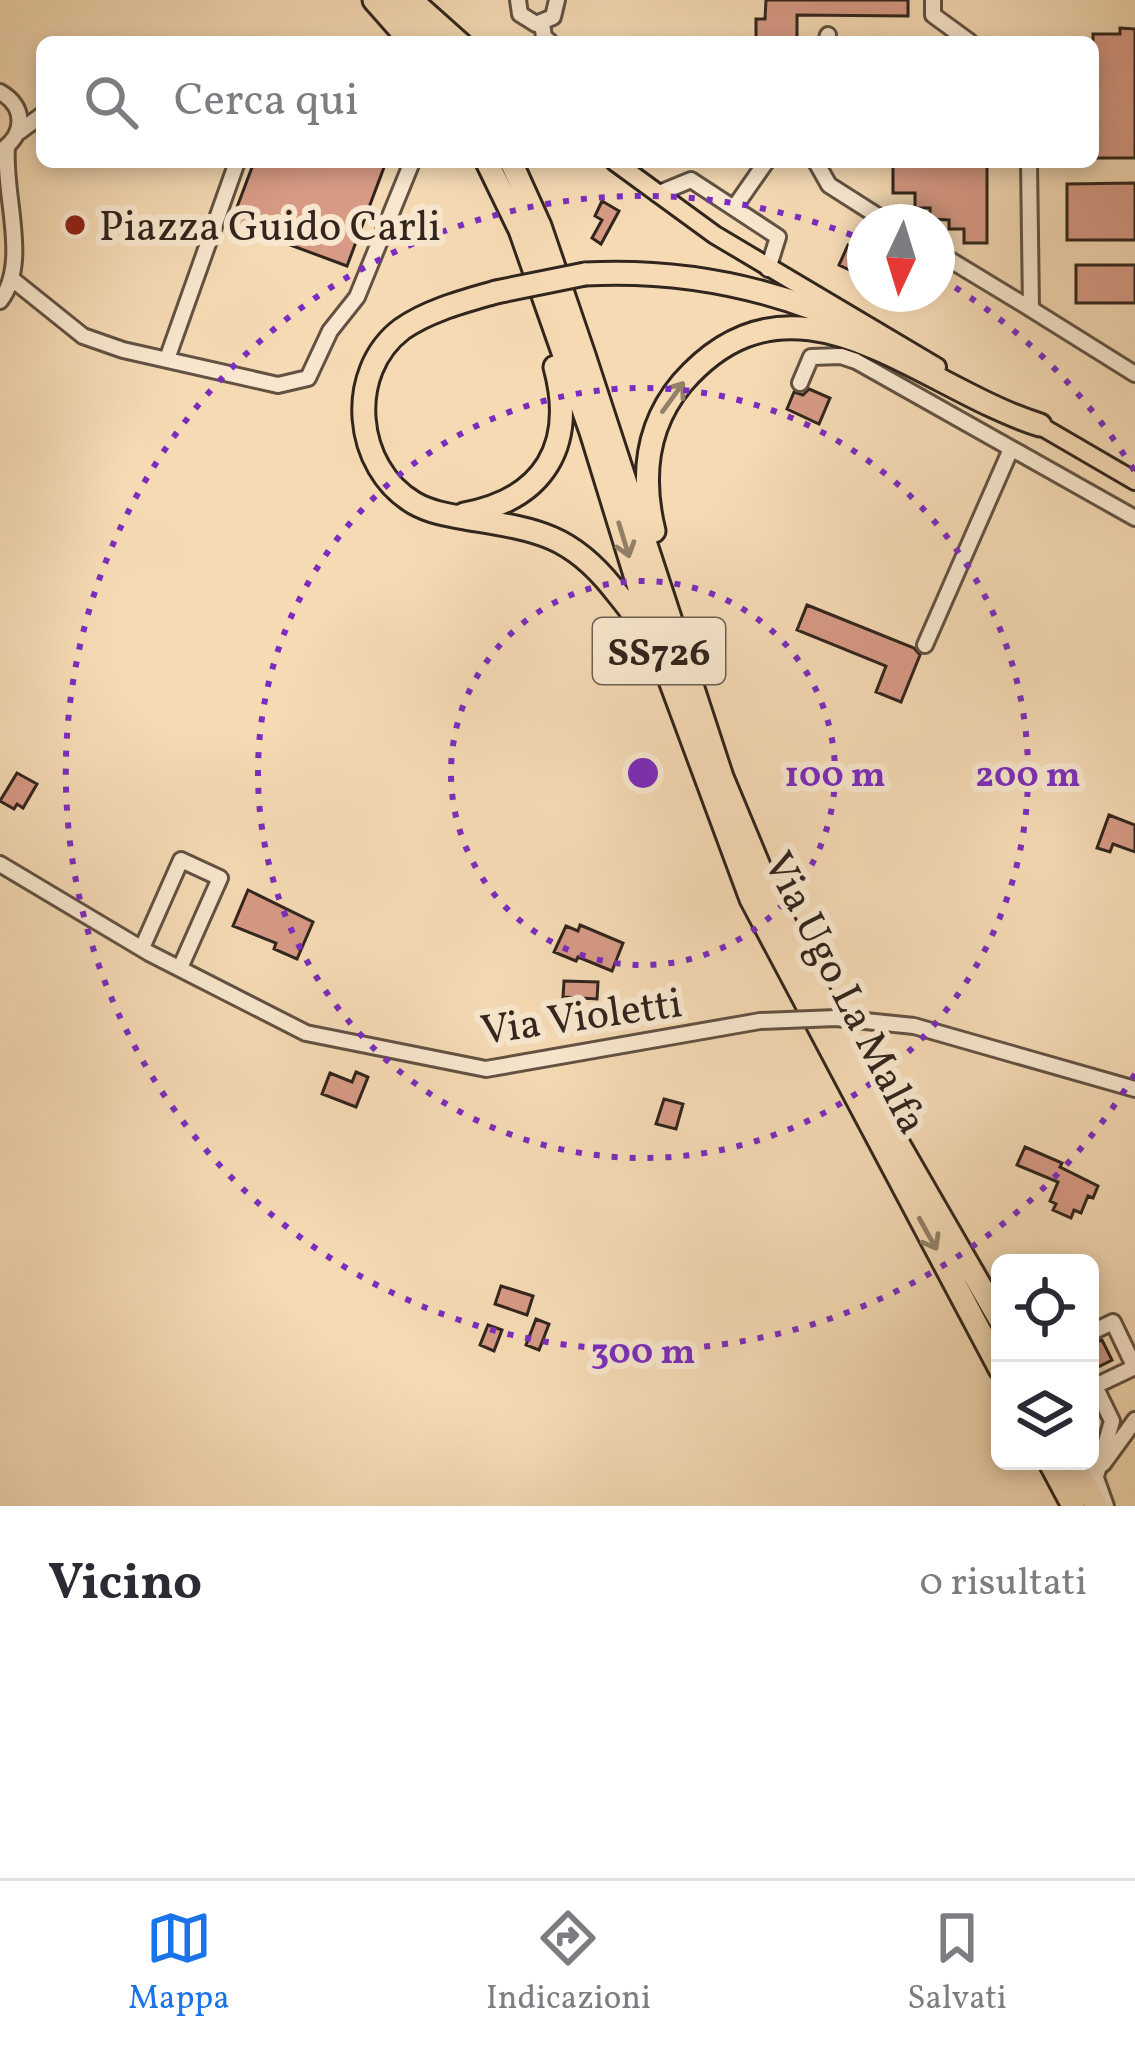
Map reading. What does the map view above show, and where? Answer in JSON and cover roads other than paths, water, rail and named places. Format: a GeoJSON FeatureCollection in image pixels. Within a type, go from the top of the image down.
{"type":"FeatureCollection","features":[{"type":"Feature","properties":{"kind":"highway"},"geometry":{"type":"LineString","coordinates":[[374,0],[406,36]]}},
{"type":"Feature","properties":{"kind":"highway"},"geometry":{"type":"LineString","coordinates":[[398,0],[430,36]]}},
{"type":"Feature","properties":{"kind":"highway","name":"Via Ugo La Malfa"},"geometry":{"type":"LineString","coordinates":[[490,168],[520,230],[591,431],[655,640],[751,899],[996,1362]]}},
{"type":"Feature","properties":{"kind":"highway","name":"Via Ugo La Malfa"},"geometry":{"type":"LineString","coordinates":[[514,168],[540,226],[722,777],[774,902],[868,1091],[991,1304]]}},
{"type":"Feature","properties":{"kind":"highway"},"geometry":{"type":"LineString","coordinates":[[452,515],[488,509],[518,497],[548,465],[562,435],[562,394],[520,230]]}},
{"type":"Feature","properties":{"kind":"highway"},"geometry":{"type":"LineString","coordinates":[[751,899],[731,867],[638,619],[595,566],[565,541],[416,504],[390,483],[367,439],[364,396],[382,352],[402,330],[439,311],[496,292],[585,274],[639,273],[740,285],[832,316],[907,350]]}},
{"type":"Feature","properties":{"kind":"highway"},"geometry":{"type":"LineString","coordinates":[[676,629],[678,609],[650,513],[650,442],[659,415],[677,389],[720,347],[766,330],[839,332],[1002,413],[1040,424]]}},
{"type":"Feature","properties":{"kind":"highway"},"geometry":{"type":"LineString","coordinates":[[1054,1470],[1073,1506]]}},
{"type":"Feature","properties":{"kind":"highway"},"geometry":{"type":"LineString","coordinates":[[1079,1470],[1101,1502]]}},
{"type":"Feature","properties":{"kind":"main road"},"geometry":{"type":"LineString","coordinates":[[415,0],[456,36]]}},
{"type":"Feature","properties":{"kind":"main road"},"geometry":{"type":"LineString","coordinates":[[623,168],[768,269],[1135,481]]}},
{"type":"Feature","properties":{"kind":"street"},"geometry":{"type":"LineString","coordinates":[[518,0],[524,19],[542,23],[553,17],[557,0]]}},
{"type":"Feature","properties":{"kind":"street"},"geometry":{"type":"LineString","coordinates":[[933,0],[933,15],[962,36]]}},
{"type":"Feature","properties":{"kind":"street"},"geometry":{"type":"LineString","coordinates":[[542,23],[544,36]]}},
{"type":"Feature","properties":{"kind":"street"},"geometry":{"type":"LineString","coordinates":[[1,90],[20,112],[19,132]]}},
{"type":"Feature","properties":{"kind":"street"},"geometry":{"type":"LineString","coordinates":[[15,104],[36,112]]}},
{"type":"Feature","properties":{"kind":"street"},"geometry":{"type":"LineString","coordinates":[[0,302],[12,279],[15,258],[2,175],[3,150],[36,119]]}},
{"type":"Feature","properties":{"kind":"street"},"geometry":{"type":"LineString","coordinates":[[166,359],[235,168]]}},
{"type":"Feature","properties":{"kind":"street"},"geometry":{"type":"LineString","coordinates":[[12,279],[83,336],[278,385],[308,378],[330,331],[358,297],[410,168]]}},
{"type":"Feature","properties":{"kind":"street"},"geometry":{"type":"LineString","coordinates":[[736,206],[762,168]]}},
{"type":"Feature","properties":{"kind":"street"},"geometry":{"type":"LineString","coordinates":[[820,168],[830,185],[859,204]]}},
{"type":"Feature","properties":{"kind":"street"},"geometry":{"type":"LineString","coordinates":[[1029,168],[1031,309]]}},
{"type":"Feature","properties":{"kind":"street"},"geometry":{"type":"LineString","coordinates":[[657,194],[691,180],[736,206],[778,237],[768,269]]}},
{"type":"Feature","properties":{"kind":"street"},"geometry":{"type":"LineString","coordinates":[[955,263],[1135,374]]}},
{"type":"Feature","properties":{"kind":"street"},"geometry":{"type":"LineString","coordinates":[[800,383],[811,357],[841,356],[1135,518]]}},
{"type":"Feature","properties":{"kind":"street"},"geometry":{"type":"LineString","coordinates":[[925,645],[1011,449]]}},
{"type":"Feature","properties":{"kind":"street"},"geometry":{"type":"LineString","coordinates":[[142,948],[181,860],[220,878],[180,968]]}},
{"type":"Feature","properties":{"kind":"street","name":"Via Violetti"},"geometry":{"type":"LineString","coordinates":[[0,864],[142,948],[306,1033],[486,1069],[760,1022],[836,1018],[914,1026],[1135,1089]]}},
{"type":"Feature","properties":{"kind":"street"},"geometry":{"type":"LineString","coordinates":[[944,1220],[971,1252],[991,1292]]}},
{"type":"Feature","properties":{"kind":"street"},"geometry":{"type":"LineString","coordinates":[[1099,1329],[1113,1322],[1135,1368],[1099,1383]]}},
{"type":"Feature","properties":{"kind":"street"},"geometry":{"type":"LineString","coordinates":[[1099,1396],[1112,1421],[1099,1452]]}},
{"type":"Feature","properties":{"kind":"street"},"geometry":{"type":"LineString","coordinates":[[1099,1460],[1135,1420]]}},
{"type":"Feature","properties":{"kind":"street"},"geometry":{"type":"LineString","coordinates":[[1094,1470],[1101,1502]]}},
{"type":"Feature","properties":{"kind":"place","name":"Piazza Guido Carli"},"geometry":{"type":"Point","coordinates":[75,225]}}]}
